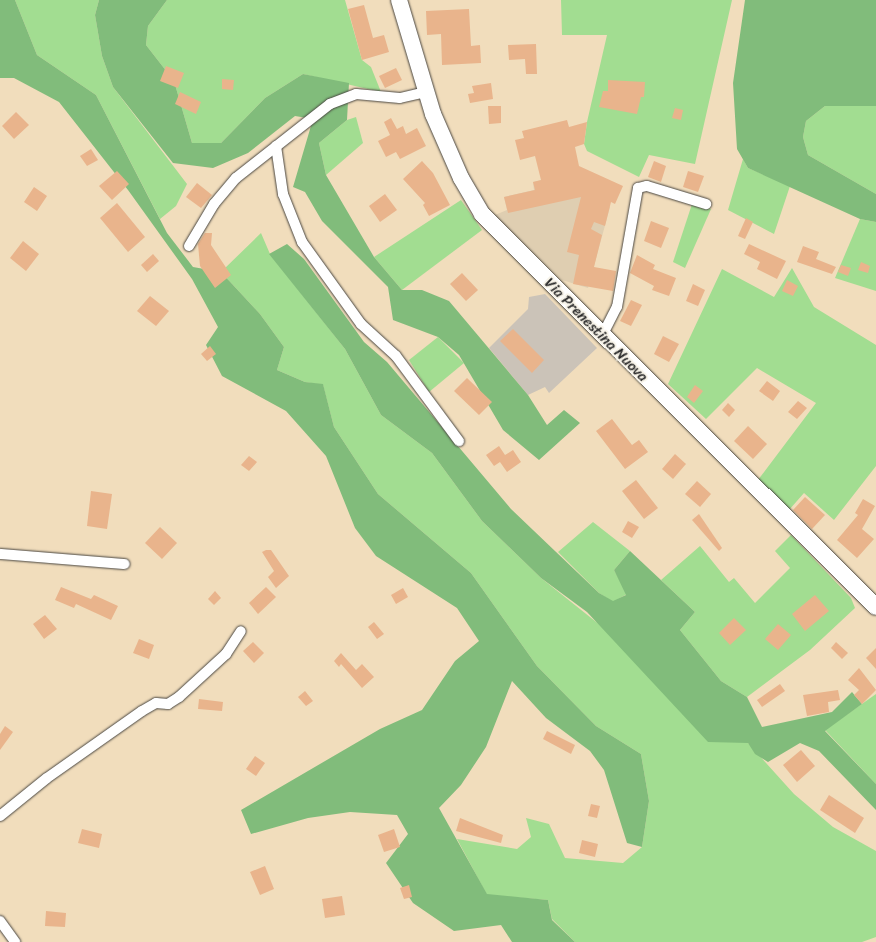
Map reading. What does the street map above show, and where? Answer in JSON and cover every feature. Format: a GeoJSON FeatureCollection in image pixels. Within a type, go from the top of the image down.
{"type":"FeatureCollection","features":[{"type":"Feature","properties":{"kind":"main road","name":"Via Prenestina Nuova"},"geometry":{"type":"LineString","coordinates":[[400,0],[425,92],[454,163],[482,214],[602,336],[876,607]]}},
{"type":"Feature","properties":{"kind":"street"},"geometry":{"type":"LineString","coordinates":[[189,246],[226,188],[276,146],[342,97],[361,94],[400,98],[425,92]]}},
{"type":"Feature","properties":{"kind":"street"},"geometry":{"type":"LineString","coordinates":[[276,146],[283,194],[302,242],[361,324],[396,356],[459,441]]}},
{"type":"Feature","properties":{"kind":"street"},"geometry":{"type":"LineString","coordinates":[[602,336],[618,307],[638,188],[647,186],[706,204]]}},
{"type":"Feature","properties":{"kind":"street"},"geometry":{"type":"LineString","coordinates":[[0,554],[125,564]]}},
{"type":"Feature","properties":{"kind":"street"},"geometry":{"type":"LineString","coordinates":[[0,816],[46,778],[142,711],[156,703],[168,704],[179,697],[226,654],[241,631]]}},
{"type":"Feature","properties":{"kind":"street"},"geometry":{"type":"LineString","coordinates":[[0,920],[15,942]]}},
{"type":"Feature","properties":{"kind":"shaded area"},"geometry":{"type":"Polygon","coordinates":[[[572,173],[597,204],[610,207],[588,288],[562,280],[495,215],[507,210],[504,197],[534,190],[533,182],[572,173]]]}},
{"type":"Feature","properties":{"kind":"shaded area"},"geometry":{"type":"Polygon","coordinates":[[[545,294],[597,348],[549,393],[545,387],[528,395],[489,348],[528,309],[529,297],[545,294]]]}},
{"type":"Feature","properties":{"kind":"green space"},"geometry":{"type":"Polygon","coordinates":[[[0,0],[15,0],[37,55],[96,95],[167,233],[193,267],[221,272],[260,314],[284,347],[277,370],[305,382],[323,384],[334,427],[378,494],[471,573],[537,666],[596,726],[641,754],[649,801],[642,847],[627,843],[604,770],[590,751],[546,718],[512,681],[486,747],[461,785],[439,808],[487,894],[548,900],[552,920],[575,942],[512,942],[501,925],[454,931],[413,903],[386,863],[408,834],[397,815],[350,812],[308,818],[251,834],[241,810],[380,729],[422,710],[455,661],[479,641],[457,608],[376,556],[355,528],[326,456],[286,411],[222,376],[206,345],[218,327],[192,279],[128,190],[59,102],[14,78],[0,78],[0,0]]]}},
{"type":"Feature","properties":{"kind":"green space"},"geometry":{"type":"Polygon","coordinates":[[[15,0],[99,0],[95,15],[102,56],[113,87],[187,184],[176,206],[160,219],[96,95],[37,55],[15,0]]]}},
{"type":"Feature","properties":{"kind":"green space"},"geometry":{"type":"Polygon","coordinates":[[[99,0],[167,0],[148,26],[146,45],[174,81],[192,143],[221,143],[265,98],[303,74],[349,83],[347,120],[319,143],[326,175],[374,257],[402,290],[422,290],[449,301],[528,395],[547,425],[564,410],[580,423],[539,460],[503,430],[459,355],[438,337],[393,320],[388,287],[322,221],[305,192],[293,187],[313,119],[295,116],[248,153],[213,168],[173,163],[113,87],[102,56],[95,15],[99,0]]]}},
{"type":"Feature","properties":{"kind":"green space"},"geometry":{"type":"Polygon","coordinates":[[[167,0],[345,0],[362,60],[371,67],[381,92],[303,74],[265,98],[221,143],[192,143],[174,81],[146,45],[148,26],[167,0]]]}},
{"type":"Feature","properties":{"kind":"green space"},"geometry":{"type":"Polygon","coordinates":[[[561,0],[732,0],[695,164],[649,155],[639,177],[587,151],[584,144],[587,122],[607,35],[562,35],[561,0]]]}},
{"type":"Feature","properties":{"kind":"green space"},"geometry":{"type":"Polygon","coordinates":[[[745,0],[876,0],[876,106],[825,106],[806,121],[803,137],[808,155],[876,194],[876,222],[860,219],[748,168],[737,149],[733,83],[745,0]]]}},
{"type":"Feature","properties":{"kind":"green space"},"geometry":{"type":"Polygon","coordinates":[[[825,106],[876,106],[876,194],[808,155],[803,137],[806,121],[825,106]]]}},
{"type":"Feature","properties":{"kind":"green space"},"geometry":{"type":"Polygon","coordinates":[[[356,117],[363,143],[326,175],[319,143],[347,120],[356,117]]]}},
{"type":"Feature","properties":{"kind":"green space"},"geometry":{"type":"Polygon","coordinates":[[[743,159],[748,168],[790,186],[774,234],[728,210],[743,159]]]}},
{"type":"Feature","properties":{"kind":"green space"},"geometry":{"type":"Polygon","coordinates":[[[461,200],[482,230],[402,290],[374,257],[461,200]]]}},
{"type":"Feature","properties":{"kind":"green space"},"geometry":{"type":"Polygon","coordinates":[[[692,204],[711,209],[685,268],[673,262],[692,204]]]}},
{"type":"Feature","properties":{"kind":"green space"},"geometry":{"type":"Polygon","coordinates":[[[860,219],[876,222],[876,291],[835,278],[860,219]]]}},
{"type":"Feature","properties":{"kind":"green space"},"geometry":{"type":"Polygon","coordinates":[[[261,233],[270,254],[345,349],[381,415],[432,453],[482,521],[541,578],[748,743],[794,794],[833,827],[876,851],[876,937],[862,942],[575,942],[552,919],[548,900],[487,895],[457,839],[517,849],[531,837],[526,818],[549,824],[565,858],[623,863],[642,847],[649,801],[641,754],[596,726],[537,666],[471,573],[378,494],[334,427],[323,385],[305,382],[277,370],[284,347],[260,314],[221,272],[261,233]]]}},
{"type":"Feature","properties":{"kind":"green space"},"geometry":{"type":"Polygon","coordinates":[[[287,244],[304,259],[364,342],[387,362],[511,509],[599,593],[613,601],[626,595],[614,570],[630,551],[695,612],[680,630],[721,681],[747,697],[762,727],[832,712],[852,692],[862,704],[825,731],[876,784],[876,810],[819,751],[800,743],[768,762],[755,754],[748,743],[708,742],[587,612],[541,578],[482,521],[432,453],[381,415],[345,349],[269,254],[287,244]]]}},
{"type":"Feature","properties":{"kind":"green space"},"geometry":{"type":"Polygon","coordinates":[[[792,268],[814,307],[876,345],[876,466],[834,520],[804,493],[789,510],[758,480],[816,403],[757,368],[706,419],[668,384],[722,269],[774,297],[792,268]]]}},
{"type":"Feature","properties":{"kind":"green space"},"geometry":{"type":"Polygon","coordinates":[[[438,337],[464,363],[429,392],[409,360],[438,337]]]}},
{"type":"Feature","properties":{"kind":"green space"},"geometry":{"type":"Polygon","coordinates":[[[593,522],[630,551],[614,570],[627,594],[613,602],[599,593],[558,552],[593,522]]]}},
{"type":"Feature","properties":{"kind":"green space"},"geometry":{"type":"Polygon","coordinates":[[[791,535],[851,598],[855,608],[810,650],[747,697],[721,681],[680,630],[695,612],[661,580],[700,546],[729,582],[734,578],[755,603],[790,568],[775,551],[791,535]]]}},
{"type":"Feature","properties":{"kind":"green space"},"geometry":{"type":"Polygon","coordinates":[[[876,694],[876,784],[825,730],[876,694]]]}},
{"type":"Feature","properties":{"kind":"building"},"geometry":{"type":"Polygon","coordinates":[[[364,5],[373,38],[384,35],[389,52],[362,60],[348,9],[364,5]]]}},
{"type":"Feature","properties":{"kind":"building"},"geometry":{"type":"Polygon","coordinates":[[[469,9],[471,46],[480,45],[481,63],[442,65],[441,34],[427,35],[426,11],[469,9]]]}},
{"type":"Feature","properties":{"kind":"building"},"geometry":{"type":"Polygon","coordinates":[[[536,44],[537,74],[526,74],[525,59],[509,60],[508,45],[536,44]]]}},
{"type":"Feature","properties":{"kind":"building"},"geometry":{"type":"Polygon","coordinates":[[[166,66],[184,73],[178,88],[160,81],[166,66]]]}},
{"type":"Feature","properties":{"kind":"building"},"geometry":{"type":"Polygon","coordinates":[[[396,68],[402,80],[385,88],[379,76],[396,68]]]}},
{"type":"Feature","properties":{"kind":"building"},"geometry":{"type":"Polygon","coordinates":[[[222,79],[234,80],[233,90],[222,89],[222,79]]]}},
{"type":"Feature","properties":{"kind":"building"},"geometry":{"type":"Polygon","coordinates":[[[608,80],[645,82],[644,97],[641,97],[637,114],[599,107],[603,91],[608,91],[608,80]]]}},
{"type":"Feature","properties":{"kind":"building"},"geometry":{"type":"Polygon","coordinates":[[[491,83],[493,99],[470,103],[468,94],[474,93],[472,86],[491,83]]]}},
{"type":"Feature","properties":{"kind":"building"},"geometry":{"type":"Polygon","coordinates":[[[180,92],[201,102],[196,114],[175,104],[180,92]]]}},
{"type":"Feature","properties":{"kind":"building"},"geometry":{"type":"Polygon","coordinates":[[[488,106],[501,106],[501,123],[489,124],[488,106]]]}},
{"type":"Feature","properties":{"kind":"building"},"geometry":{"type":"Polygon","coordinates":[[[675,108],[683,110],[681,120],[672,118],[675,108]]]}},
{"type":"Feature","properties":{"kind":"building"},"geometry":{"type":"Polygon","coordinates":[[[16,112],[29,125],[14,139],[2,126],[16,112]]]}},
{"type":"Feature","properties":{"kind":"building"},"geometry":{"type":"Polygon","coordinates":[[[391,118],[397,129],[403,126],[406,134],[417,128],[426,146],[400,159],[396,152],[386,157],[378,141],[390,135],[384,122],[391,118]]]}},
{"type":"Feature","properties":{"kind":"building"},"geometry":{"type":"Polygon","coordinates":[[[567,120],[569,127],[587,122],[584,144],[575,147],[579,166],[623,186],[615,204],[611,202],[605,226],[594,222],[591,229],[602,235],[594,267],[616,271],[613,291],[573,284],[579,255],[567,252],[581,197],[508,213],[504,197],[535,190],[533,182],[541,180],[535,156],[520,160],[515,140],[524,138],[522,131],[567,120]]]}},
{"type":"Feature","properties":{"kind":"building"},"geometry":{"type":"Polygon","coordinates":[[[91,149],[98,160],[87,166],[80,156],[91,149]]]}},
{"type":"Feature","properties":{"kind":"building"},"geometry":{"type":"Polygon","coordinates":[[[422,161],[433,173],[450,205],[429,216],[423,205],[425,203],[403,179],[422,161]]]}},
{"type":"Feature","properties":{"kind":"building"},"geometry":{"type":"Polygon","coordinates":[[[654,161],[666,166],[661,182],[648,177],[654,161]]]}},
{"type":"Feature","properties":{"kind":"building"},"geometry":{"type":"Polygon","coordinates":[[[117,171],[129,184],[112,200],[99,186],[117,171]]]}},
{"type":"Feature","properties":{"kind":"building"},"geometry":{"type":"Polygon","coordinates":[[[688,171],[704,176],[698,192],[683,187],[688,171]]]}},
{"type":"Feature","properties":{"kind":"building"},"geometry":{"type":"Polygon","coordinates":[[[197,183],[212,195],[201,208],[186,197],[197,183]]]}},
{"type":"Feature","properties":{"kind":"building"},"geometry":{"type":"Polygon","coordinates":[[[34,187],[47,196],[37,211],[24,202],[34,187]]]}},
{"type":"Feature","properties":{"kind":"building"},"geometry":{"type":"Polygon","coordinates":[[[385,194],[397,210],[380,222],[369,206],[385,194]]]}},
{"type":"Feature","properties":{"kind":"building"},"geometry":{"type":"Polygon","coordinates":[[[117,203],[145,237],[128,252],[100,218],[117,203]]]}},
{"type":"Feature","properties":{"kind":"building"},"geometry":{"type":"Polygon","coordinates":[[[746,218],[753,222],[745,239],[738,236],[746,218]]]}},
{"type":"Feature","properties":{"kind":"building"},"geometry":{"type":"Polygon","coordinates":[[[651,221],[669,228],[661,248],[644,241],[651,221]]]}},
{"type":"Feature","properties":{"kind":"building"},"geometry":{"type":"Polygon","coordinates":[[[205,233],[212,233],[211,245],[231,275],[215,288],[200,266],[198,244],[205,233]]]}},
{"type":"Feature","properties":{"kind":"building"},"geometry":{"type":"Polygon","coordinates":[[[23,241],[39,254],[26,271],[10,258],[23,241]]]}},
{"type":"Feature","properties":{"kind":"building"},"geometry":{"type":"Polygon","coordinates":[[[749,244],[786,261],[777,279],[757,269],[760,262],[744,254],[749,244]]]}},
{"type":"Feature","properties":{"kind":"building"},"geometry":{"type":"Polygon","coordinates":[[[803,246],[819,252],[816,259],[836,267],[832,274],[797,262],[803,246]]]}},
{"type":"Feature","properties":{"kind":"building"},"geometry":{"type":"Polygon","coordinates":[[[153,254],[159,261],[147,272],[141,265],[153,254]]]}},
{"type":"Feature","properties":{"kind":"building"},"geometry":{"type":"Polygon","coordinates":[[[637,255],[655,265],[653,269],[676,278],[669,296],[652,290],[654,286],[630,273],[637,255]]]}},
{"type":"Feature","properties":{"kind":"building"},"geometry":{"type":"Polygon","coordinates":[[[861,262],[870,266],[868,273],[858,270],[861,262]]]}},
{"type":"Feature","properties":{"kind":"building"},"geometry":{"type":"Polygon","coordinates":[[[841,265],[851,268],[848,276],[838,272],[841,265]]]}},
{"type":"Feature","properties":{"kind":"building"},"geometry":{"type":"Polygon","coordinates":[[[462,273],[478,290],[466,301],[450,284],[462,273]]]}},
{"type":"Feature","properties":{"kind":"building"},"geometry":{"type":"Polygon","coordinates":[[[787,280],[798,286],[793,296],[782,291],[787,280]]]}},
{"type":"Feature","properties":{"kind":"building"},"geometry":{"type":"Polygon","coordinates":[[[693,284],[705,290],[698,306],[686,301],[693,284]]]}},
{"type":"Feature","properties":{"kind":"building"},"geometry":{"type":"Polygon","coordinates":[[[150,296],[169,311],[156,326],[137,311],[150,296]]]}},
{"type":"Feature","properties":{"kind":"building"},"geometry":{"type":"Polygon","coordinates":[[[631,300],[642,305],[631,326],[620,321],[631,300]]]}},
{"type":"Feature","properties":{"kind":"building"},"geometry":{"type":"Polygon","coordinates":[[[513,329],[544,360],[532,373],[500,341],[513,329]]]}},
{"type":"Feature","properties":{"kind":"building"},"geometry":{"type":"Polygon","coordinates":[[[663,336],[679,344],[669,362],[654,354],[663,336]]]}},
{"type":"Feature","properties":{"kind":"building"},"geometry":{"type":"Polygon","coordinates":[[[210,346],[216,354],[207,361],[201,354],[210,346]]]}},
{"type":"Feature","properties":{"kind":"building"},"geometry":{"type":"Polygon","coordinates":[[[467,378],[492,402],[479,415],[454,391],[467,378]]]}},
{"type":"Feature","properties":{"kind":"building"},"geometry":{"type":"Polygon","coordinates":[[[767,381],[780,391],[773,401],[759,391],[767,381]]]}},
{"type":"Feature","properties":{"kind":"building"},"geometry":{"type":"Polygon","coordinates":[[[695,385],[703,391],[694,403],[687,397],[695,385]]]}},
{"type":"Feature","properties":{"kind":"building"},"geometry":{"type":"Polygon","coordinates":[[[798,401],[807,408],[797,419],[788,412],[798,401]]]}},
{"type":"Feature","properties":{"kind":"building"},"geometry":{"type":"Polygon","coordinates":[[[728,403],[735,410],[729,417],[722,410],[728,403]]]}},
{"type":"Feature","properties":{"kind":"building"},"geometry":{"type":"Polygon","coordinates":[[[612,419],[632,445],[639,440],[648,452],[625,469],[596,431],[612,419]]]}},
{"type":"Feature","properties":{"kind":"building"},"geometry":{"type":"Polygon","coordinates":[[[748,426],[767,444],[753,459],[734,441],[748,426]]]}},
{"type":"Feature","properties":{"kind":"building"},"geometry":{"type":"Polygon","coordinates":[[[499,446],[505,455],[513,450],[521,462],[507,472],[500,462],[494,466],[486,455],[499,446]]]}},
{"type":"Feature","properties":{"kind":"building"},"geometry":{"type":"Polygon","coordinates":[[[675,454],[686,464],[673,479],[662,469],[675,454]]]}},
{"type":"Feature","properties":{"kind":"building"},"geometry":{"type":"Polygon","coordinates":[[[249,456],[257,462],[249,471],[241,465],[249,456]]]}},
{"type":"Feature","properties":{"kind":"building"},"geometry":{"type":"Polygon","coordinates":[[[636,480],[658,508],[644,519],[622,491],[636,480]]]}},
{"type":"Feature","properties":{"kind":"building"},"geometry":{"type":"Polygon","coordinates":[[[697,481],[711,494],[700,507],[685,494],[697,481]]]}},
{"type":"Feature","properties":{"kind":"building"},"geometry":{"type":"Polygon","coordinates":[[[91,491],[112,494],[107,529],[87,526],[91,491]]]}},
{"type":"Feature","properties":{"kind":"building"},"geometry":{"type":"Polygon","coordinates":[[[805,497],[825,515],[812,529],[793,510],[805,497]]]}},
{"type":"Feature","properties":{"kind":"building"},"geometry":{"type":"Polygon","coordinates":[[[863,499],[875,506],[862,529],[874,539],[857,558],[837,540],[858,515],[855,513],[863,499]]]}},
{"type":"Feature","properties":{"kind":"building"},"geometry":{"type":"Polygon","coordinates":[[[699,514],[722,548],[719,551],[692,520],[699,514]]]}},
{"type":"Feature","properties":{"kind":"building"},"geometry":{"type":"Polygon","coordinates":[[[628,521],[639,527],[632,538],[622,532],[628,521]]]}},
{"type":"Feature","properties":{"kind":"building"},"geometry":{"type":"Polygon","coordinates":[[[160,527],[177,543],[162,559],[145,543],[160,527]]]}},
{"type":"Feature","properties":{"kind":"building"},"geometry":{"type":"Polygon","coordinates":[[[271,550],[289,576],[276,588],[268,577],[274,571],[262,552],[271,550]]]}},
{"type":"Feature","properties":{"kind":"building"},"geometry":{"type":"Polygon","coordinates":[[[61,587],[91,599],[94,595],[118,606],[111,620],[76,604],[74,608],[55,600],[61,587]]]}},
{"type":"Feature","properties":{"kind":"building"},"geometry":{"type":"Polygon","coordinates":[[[266,587],[276,597],[258,614],[249,603],[266,587]]]}},
{"type":"Feature","properties":{"kind":"building"},"geometry":{"type":"Polygon","coordinates":[[[403,588],[408,597],[396,604],[391,595],[403,588]]]}},
{"type":"Feature","properties":{"kind":"building"},"geometry":{"type":"Polygon","coordinates":[[[215,591],[221,598],[214,605],[208,599],[215,591]]]}},
{"type":"Feature","properties":{"kind":"building"},"geometry":{"type":"Polygon","coordinates":[[[815,595],[829,611],[805,631],[792,614],[815,595]]]}},
{"type":"Feature","properties":{"kind":"building"},"geometry":{"type":"Polygon","coordinates":[[[45,615],[57,629],[44,639],[33,624],[45,615]]]}},
{"type":"Feature","properties":{"kind":"building"},"geometry":{"type":"Polygon","coordinates":[[[734,618],[746,630],[730,645],[719,633],[734,618]]]}},
{"type":"Feature","properties":{"kind":"building"},"geometry":{"type":"Polygon","coordinates":[[[374,622],[384,634],[377,639],[368,627],[374,622]]]}},
{"type":"Feature","properties":{"kind":"building"},"geometry":{"type":"Polygon","coordinates":[[[778,624],[791,635],[778,650],[765,639],[778,624]]]}},
{"type":"Feature","properties":{"kind":"building"},"geometry":{"type":"Polygon","coordinates":[[[139,639],[154,645],[149,659],[133,653],[139,639]]]}},
{"type":"Feature","properties":{"kind":"building"},"geometry":{"type":"Polygon","coordinates":[[[253,642],[264,653],[254,663],[243,651],[253,642]]]}},
{"type":"Feature","properties":{"kind":"building"},"geometry":{"type":"Polygon","coordinates":[[[836,642],[848,653],[842,659],[831,648],[836,642]]]}},
{"type":"Feature","properties":{"kind":"building"},"geometry":{"type":"Polygon","coordinates":[[[876,648],[876,669],[866,658],[876,648]]]}},
{"type":"Feature","properties":{"kind":"building"},"geometry":{"type":"Polygon","coordinates":[[[341,653],[356,670],[362,664],[374,677],[362,688],[341,664],[339,667],[334,661],[341,653]]]}},
{"type":"Feature","properties":{"kind":"building"},"geometry":{"type":"Polygon","coordinates":[[[859,668],[876,690],[862,704],[854,695],[859,690],[848,680],[859,668]]]}},
{"type":"Feature","properties":{"kind":"building"},"geometry":{"type":"Polygon","coordinates":[[[780,684],[785,691],[762,707],[757,700],[780,684]]]}},
{"type":"Feature","properties":{"kind":"building"},"geometry":{"type":"Polygon","coordinates":[[[838,690],[840,700],[828,702],[829,712],[807,716],[803,695],[838,690]]]}},
{"type":"Feature","properties":{"kind":"building"},"geometry":{"type":"Polygon","coordinates":[[[305,691],[313,701],[306,706],[298,697],[305,691]]]}},
{"type":"Feature","properties":{"kind":"building"},"geometry":{"type":"Polygon","coordinates":[[[199,699],[223,702],[222,711],[198,709],[199,699]]]}},
{"type":"Feature","properties":{"kind":"building"},"geometry":{"type":"Polygon","coordinates":[[[5,726],[13,732],[0,750],[0,734],[5,726]]]}},
{"type":"Feature","properties":{"kind":"building"},"geometry":{"type":"Polygon","coordinates":[[[547,731],[575,745],[571,754],[543,739],[547,731]]]}},
{"type":"Feature","properties":{"kind":"building"},"geometry":{"type":"Polygon","coordinates":[[[801,750],[815,766],[797,782],[783,765],[801,750]]]}},
{"type":"Feature","properties":{"kind":"building"},"geometry":{"type":"Polygon","coordinates":[[[255,756],[265,763],[256,776],[246,769],[255,756]]]}},
{"type":"Feature","properties":{"kind":"building"},"geometry":{"type":"Polygon","coordinates":[[[829,795],[864,818],[855,833],[820,810],[829,795]]]}},
{"type":"Feature","properties":{"kind":"building"},"geometry":{"type":"Polygon","coordinates":[[[591,804],[600,806],[597,818],[588,816],[591,804]]]}},
{"type":"Feature","properties":{"kind":"building"},"geometry":{"type":"Polygon","coordinates":[[[460,818],[503,835],[501,843],[456,831],[460,818]]]}},
{"type":"Feature","properties":{"kind":"building"},"geometry":{"type":"Polygon","coordinates":[[[82,829],[102,834],[99,848],[78,843],[82,829]]]}},
{"type":"Feature","properties":{"kind":"building"},"geometry":{"type":"Polygon","coordinates":[[[394,829],[400,847],[384,852],[378,835],[394,829]]]}},
{"type":"Feature","properties":{"kind":"building"},"geometry":{"type":"Polygon","coordinates":[[[582,840],[598,844],[595,857],[579,853],[582,840]]]}},
{"type":"Feature","properties":{"kind":"building"},"geometry":{"type":"Polygon","coordinates":[[[265,866],[274,889],[260,895],[250,872],[265,866]]]}},
{"type":"Feature","properties":{"kind":"building"},"geometry":{"type":"Polygon","coordinates":[[[409,885],[412,897],[404,899],[400,888],[409,885]]]}},
{"type":"Feature","properties":{"kind":"building"},"geometry":{"type":"Polygon","coordinates":[[[342,896],[345,915],[325,918],[322,899],[342,896]]]}},
{"type":"Feature","properties":{"kind":"building"},"geometry":{"type":"Polygon","coordinates":[[[46,911],[66,913],[65,927],[45,926],[46,911]]]}}]}
